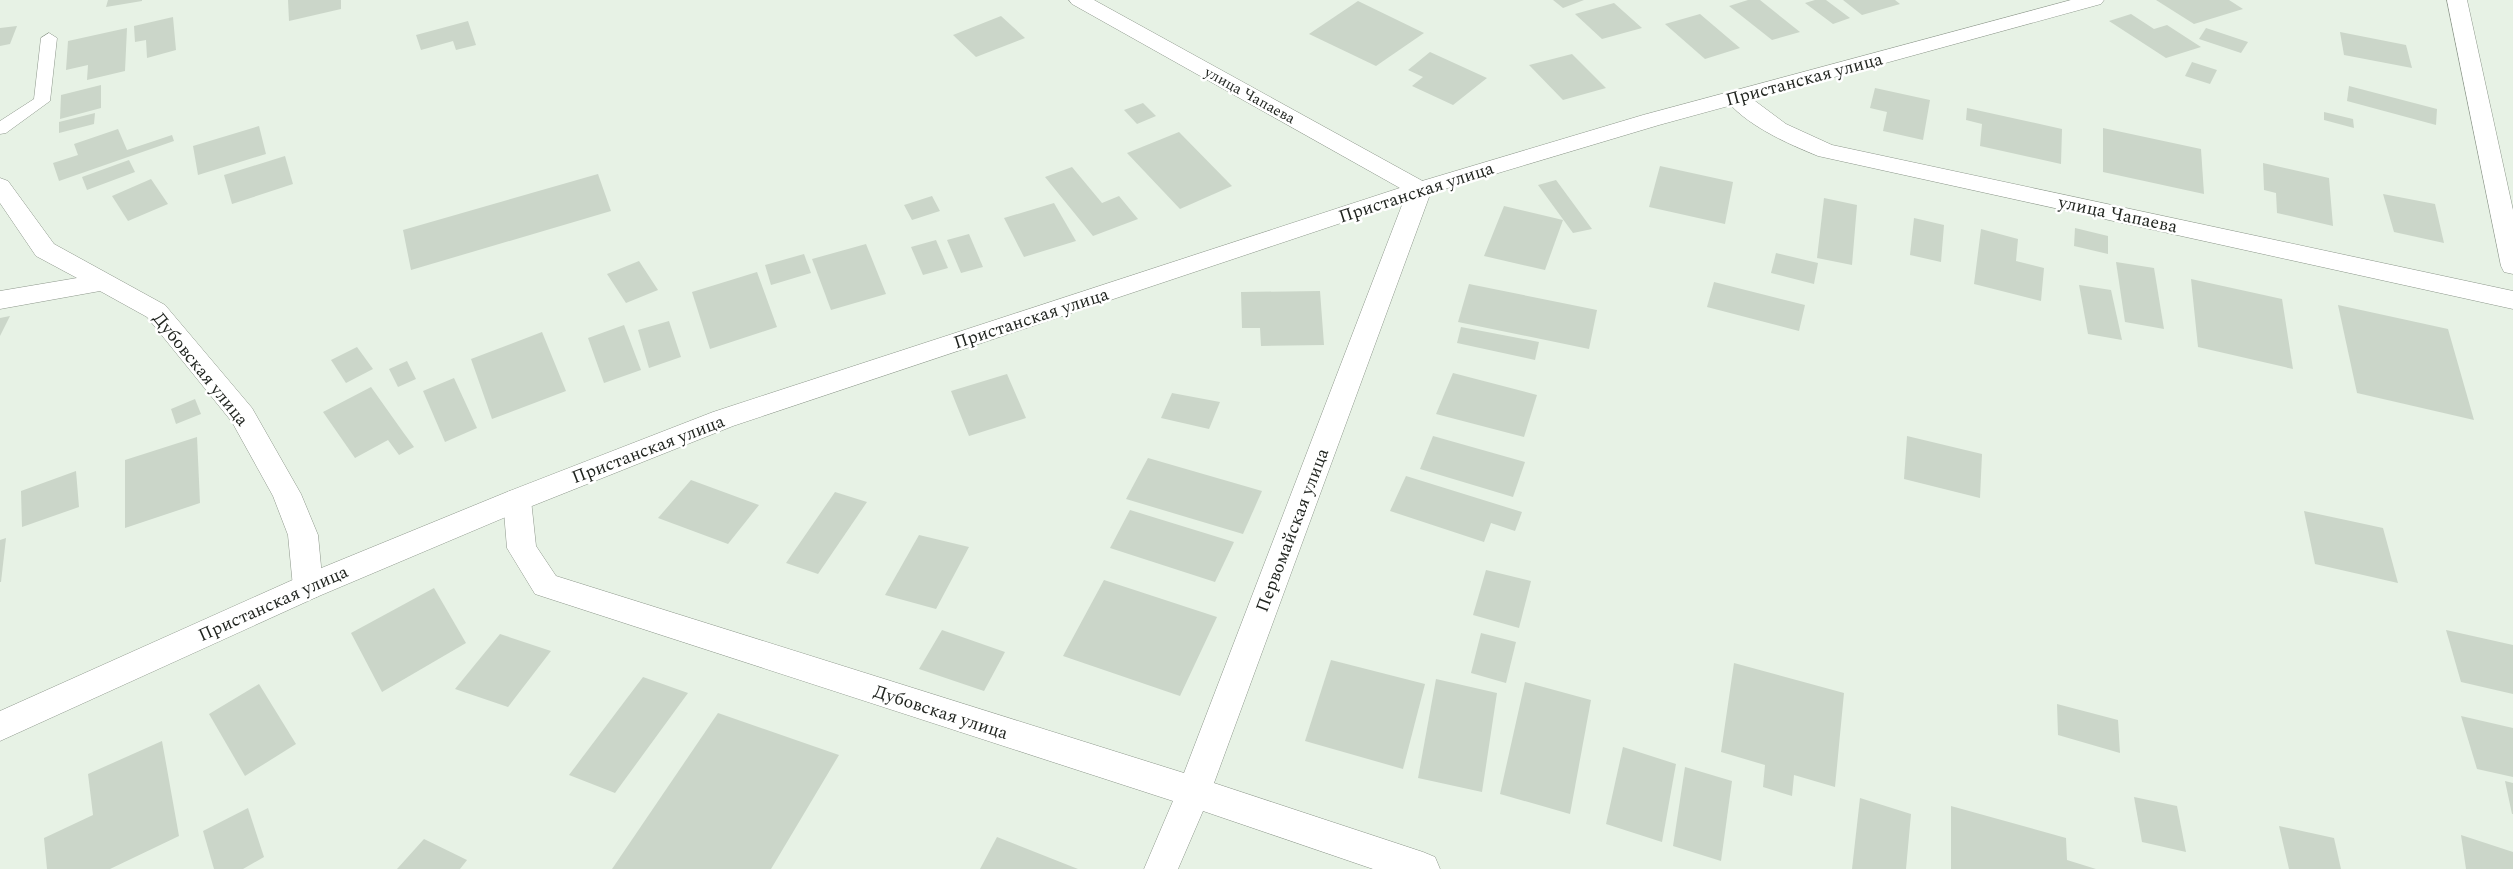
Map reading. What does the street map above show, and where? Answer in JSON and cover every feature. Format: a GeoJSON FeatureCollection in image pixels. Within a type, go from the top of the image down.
{"type":"FeatureCollection","features":[{"type":"Feature","properties":{"kind":"street","name":"улица Чапаева"},"geometry":{"type":"LineString","coordinates":[[1079,0],[1420,189]]}},
{"type":"Feature","properties":{"kind":"street","name":"Пристанская улица"},"geometry":{"type":"LineString","coordinates":[[0,726],[308,587],[517,500],[723,419],[1420,189],[1651,120],[2094,0]]}},
{"type":"Feature","properties":{"kind":"street"},"geometry":{"type":"LineString","coordinates":[[2457,0],[2513,266]]}},
{"type":"Feature","properties":{"kind":"street","name":"улица Чапаева"},"geometry":{"type":"LineString","coordinates":[[1735,98],[1759,118],[1787,136],[1826,151],[2513,300]]}},
{"type":"Feature","properties":{"kind":"street","name":"Дубовская улица"},"geometry":{"type":"LineString","coordinates":[[0,186],[46,250],[156,311],[242,415],[287,494],[303,535],[308,587]]}},
{"type":"Feature","properties":{"kind":"street","name":"Первомайская улица"},"geometry":{"type":"LineString","coordinates":[[1161,869],[1194,792],[1420,189]]}},
{"type":"Feature","properties":{"kind":"street"},"geometry":{"type":"LineString","coordinates":[[0,300],[104,282]]}},
{"type":"Feature","properties":{"kind":"street","name":"Дубовская улица"},"geometry":{"type":"LineString","coordinates":[[517,500],[522,548],[546,585],[1194,792],[1423,869]]}},
{"type":"Feature","properties":{"kind":"lane"},"geometry":{"type":"LineString","coordinates":[[0,129],[42,102],[49,38]]}},
{"type":"Feature","properties":{"kind":"building"},"geometry":{"type":"Polygon","coordinates":[[[108,0],[142,0],[142,1],[106,7],[108,0]]]}},
{"type":"Feature","properties":{"kind":"building"},"geometry":{"type":"Polygon","coordinates":[[[288,0],[341,0],[341,9],[289,21],[288,0]]]}},
{"type":"Feature","properties":{"kind":"building"},"geometry":{"type":"Polygon","coordinates":[[[1553,0],[1584,0],[1563,8],[1553,0]]]}},
{"type":"Feature","properties":{"kind":"building"},"geometry":{"type":"Polygon","coordinates":[[[1748,0],[1760,0],[1800,32],[1772,40],[1729,6],[1748,0]]]}},
{"type":"Feature","properties":{"kind":"building"},"geometry":{"type":"Polygon","coordinates":[[[1815,0],[1826,0],[1850,18],[1833,24],[1805,3],[1815,0]]]}},
{"type":"Feature","properties":{"kind":"building"},"geometry":{"type":"Polygon","coordinates":[[[1843,0],[1895,0],[1900,4],[1862,15],[1843,0]]]}},
{"type":"Feature","properties":{"kind":"building"},"geometry":{"type":"Polygon","coordinates":[[[2156,0],[2229,0],[2243,9],[2194,24],[2156,0]]]}},
{"type":"Feature","properties":{"kind":"building"},"geometry":{"type":"Polygon","coordinates":[[[1358,1],[1424,33],[1376,66],[1309,34],[1358,1]]]}},
{"type":"Feature","properties":{"kind":"building"},"geometry":{"type":"Polygon","coordinates":[[[1614,3],[1642,28],[1602,39],[1575,14],[1614,3]]]}},
{"type":"Feature","properties":{"kind":"building"},"geometry":{"type":"Polygon","coordinates":[[[1700,14],[1740,48],[1705,59],[1665,24],[1700,14]]]}},
{"type":"Feature","properties":{"kind":"building"},"geometry":{"type":"Polygon","coordinates":[[[2131,14],[2154,29],[2167,25],[2201,47],[2166,58],[2109,21],[2131,14]]]}},
{"type":"Feature","properties":{"kind":"building"},"geometry":{"type":"Polygon","coordinates":[[[1001,16],[1025,38],[976,57],[953,35],[1001,16]]]}},
{"type":"Feature","properties":{"kind":"building"},"geometry":{"type":"Polygon","coordinates":[[[173,17],[176,50],[147,58],[146,40],[135,42],[134,26],[173,17]]]}},
{"type":"Feature","properties":{"kind":"building"},"geometry":{"type":"Polygon","coordinates":[[[468,21],[476,45],[456,50],[453,41],[421,50],[416,35],[468,21]]]}},
{"type":"Feature","properties":{"kind":"building"},"geometry":{"type":"Polygon","coordinates":[[[17,26],[10,44],[0,46],[0,28],[17,26]]]}},
{"type":"Feature","properties":{"kind":"building"},"geometry":{"type":"Polygon","coordinates":[[[127,28],[125,71],[87,80],[88,65],[66,70],[68,41],[127,28]]]}},
{"type":"Feature","properties":{"kind":"building"},"geometry":{"type":"Polygon","coordinates":[[[2206,28],[2248,42],[2241,53],[2199,39],[2206,28]]]}},
{"type":"Feature","properties":{"kind":"building"},"geometry":{"type":"Polygon","coordinates":[[[2340,32],[2406,45],[2412,68],[2344,55],[2340,32]]]}},
{"type":"Feature","properties":{"kind":"building"},"geometry":{"type":"Polygon","coordinates":[[[1430,52],[1487,78],[1453,105],[1412,86],[1423,77],[1408,70],[1430,52]]]}},
{"type":"Feature","properties":{"kind":"building"},"geometry":{"type":"Polygon","coordinates":[[[1572,54],[1606,88],[1563,100],[1529,65],[1572,54]]]}},
{"type":"Feature","properties":{"kind":"building"},"geometry":{"type":"Polygon","coordinates":[[[2192,62],[2217,70],[2210,84],[2185,76],[2192,62]]]}},
{"type":"Feature","properties":{"kind":"building"},"geometry":{"type":"Polygon","coordinates":[[[101,85],[101,108],[60,119],[61,95],[101,85]]]}},
{"type":"Feature","properties":{"kind":"building"},"geometry":{"type":"Polygon","coordinates":[[[2349,86],[2437,109],[2436,125],[2347,101],[2349,86]]]}},
{"type":"Feature","properties":{"kind":"building"},"geometry":{"type":"Polygon","coordinates":[[[1875,88],[1930,100],[1923,140],[1883,131],[1887,112],[1870,108],[1875,88]]]}},
{"type":"Feature","properties":{"kind":"building"},"geometry":{"type":"Polygon","coordinates":[[[1143,103],[1156,116],[1137,124],[1124,110],[1143,103]]]}},
{"type":"Feature","properties":{"kind":"building"},"geometry":{"type":"Polygon","coordinates":[[[1967,108],[2062,129],[2061,164],[1980,146],[1982,124],[1966,120],[1967,108]]]}},
{"type":"Feature","properties":{"kind":"building"},"geometry":{"type":"Polygon","coordinates":[[[2324,112],[2353,119],[2354,128],[2324,120],[2324,112]]]}},
{"type":"Feature","properties":{"kind":"building"},"geometry":{"type":"Polygon","coordinates":[[[95,113],[94,124],[59,133],[59,122],[95,113]]]}},
{"type":"Feature","properties":{"kind":"building"},"geometry":{"type":"Polygon","coordinates":[[[259,126],[266,154],[198,175],[193,146],[259,126]]]}},
{"type":"Feature","properties":{"kind":"building"},"geometry":{"type":"Polygon","coordinates":[[[2103,128],[2201,149],[2204,194],[2103,172],[2103,128]]]}},
{"type":"Feature","properties":{"kind":"building"},"geometry":{"type":"Polygon","coordinates":[[[118,129],[127,150],[172,135],[174,141],[59,181],[53,163],[78,155],[74,144],[118,129]]]}},
{"type":"Feature","properties":{"kind":"building"},"geometry":{"type":"Polygon","coordinates":[[[1179,132],[1232,186],[1180,209],[1127,153],[1179,132]]]}},
{"type":"Feature","properties":{"kind":"building"},"geometry":{"type":"Polygon","coordinates":[[[285,156],[293,184],[232,204],[224,175],[285,156]]]}},
{"type":"Feature","properties":{"kind":"building"},"geometry":{"type":"Polygon","coordinates":[[[129,160],[135,172],[87,190],[82,177],[129,160]]]}},
{"type":"Feature","properties":{"kind":"building"},"geometry":{"type":"Polygon","coordinates":[[[2263,163],[2329,178],[2333,226],[2277,213],[2276,193],[2264,190],[2263,163]]]}},
{"type":"Feature","properties":{"kind":"building"},"geometry":{"type":"Polygon","coordinates":[[[1660,166],[1733,182],[1725,224],[1649,207],[1660,166]]]}},
{"type":"Feature","properties":{"kind":"building"},"geometry":{"type":"Polygon","coordinates":[[[1072,167],[1102,203],[1119,196],[1138,219],[1093,236],[1045,177],[1072,167]]]}},
{"type":"Feature","properties":{"kind":"building"},"geometry":{"type":"Polygon","coordinates":[[[598,174],[611,211],[411,270],[403,230],[598,174]]]}},
{"type":"Feature","properties":{"kind":"building"},"geometry":{"type":"Polygon","coordinates":[[[151,179],[168,204],[128,221],[112,196],[151,179]]]}},
{"type":"Feature","properties":{"kind":"building"},"geometry":{"type":"Polygon","coordinates":[[[1556,180],[1592,229],[1573,233],[1538,185],[1556,180]]]}},
{"type":"Feature","properties":{"kind":"building"},"geometry":{"type":"Polygon","coordinates":[[[2383,194],[2435,204],[2444,243],[2394,232],[2383,194]]]}},
{"type":"Feature","properties":{"kind":"building"},"geometry":{"type":"Polygon","coordinates":[[[932,196],[940,211],[912,220],[904,205],[932,196]]]}},
{"type":"Feature","properties":{"kind":"building"},"geometry":{"type":"Polygon","coordinates":[[[1824,198],[1857,205],[1852,265],[1817,258],[1824,198]]]}},
{"type":"Feature","properties":{"kind":"building"},"geometry":{"type":"Polygon","coordinates":[[[1054,203],[1076,241],[1024,257],[1004,218],[1054,203]]]}},
{"type":"Feature","properties":{"kind":"building"},"geometry":{"type":"Polygon","coordinates":[[[1504,206],[1563,220],[1545,270],[1484,256],[1504,206]]]}},
{"type":"Feature","properties":{"kind":"building"},"geometry":{"type":"Polygon","coordinates":[[[1914,218],[1944,225],[1941,262],[1910,255],[1914,218]]]}},
{"type":"Feature","properties":{"kind":"building"},"geometry":{"type":"Polygon","coordinates":[[[2075,228],[2108,236],[2108,254],[2074,246],[2075,228]]]}},
{"type":"Feature","properties":{"kind":"building"},"geometry":{"type":"Polygon","coordinates":[[[1981,229],[2018,239],[2016,261],[2044,268],[2041,301],[1974,284],[1981,229]]]}},
{"type":"Feature","properties":{"kind":"building"},"geometry":{"type":"Polygon","coordinates":[[[969,234],[983,267],[961,273],[947,240],[969,234]]]}},
{"type":"Feature","properties":{"kind":"building"},"geometry":{"type":"Polygon","coordinates":[[[936,240],[948,268],[923,275],[911,247],[936,240]]]}},
{"type":"Feature","properties":{"kind":"building"},"geometry":{"type":"Polygon","coordinates":[[[866,244],[886,294],[831,310],[812,259],[866,244]]]}},
{"type":"Feature","properties":{"kind":"building"},"geometry":{"type":"Polygon","coordinates":[[[1776,253],[1818,263],[1814,284],[1771,273],[1776,253]]]}},
{"type":"Feature","properties":{"kind":"building"},"geometry":{"type":"Polygon","coordinates":[[[804,254],[811,273],[771,285],[765,265],[804,254]]]}},
{"type":"Feature","properties":{"kind":"building"},"geometry":{"type":"Polygon","coordinates":[[[639,261],[658,290],[626,303],[607,274],[639,261]]]}},
{"type":"Feature","properties":{"kind":"building"},"geometry":{"type":"Polygon","coordinates":[[[2116,262],[2154,268],[2164,329],[2125,322],[2116,262]]]}},
{"type":"Feature","properties":{"kind":"building"},"geometry":{"type":"Polygon","coordinates":[[[757,272],[777,327],[710,349],[692,292],[757,272]]]}},
{"type":"Feature","properties":{"kind":"building"},"geometry":{"type":"Polygon","coordinates":[[[2191,279],[2282,299],[2293,369],[2198,347],[2191,279]]]}},
{"type":"Feature","properties":{"kind":"building"},"geometry":{"type":"Polygon","coordinates":[[[1714,282],[1805,305],[1799,331],[1707,307],[1714,282]]]}},
{"type":"Feature","properties":{"kind":"building"},"geometry":{"type":"Polygon","coordinates":[[[1469,284],[1597,310],[1589,349],[1458,322],[1469,284]]]}},
{"type":"Feature","properties":{"kind":"building"},"geometry":{"type":"Polygon","coordinates":[[[2079,285],[2111,290],[2122,340],[2088,334],[2079,285]]]}},
{"type":"Feature","properties":{"kind":"building"},"geometry":{"type":"Polygon","coordinates":[[[1320,291],[1324,345],[1261,346],[1260,328],[1242,328],[1241,292],[1320,291]]]}},
{"type":"Feature","properties":{"kind":"building"},"geometry":{"type":"Polygon","coordinates":[[[2338,305],[2448,329],[2474,420],[2357,393],[2338,305]]]}},
{"type":"Feature","properties":{"kind":"building"},"geometry":{"type":"Polygon","coordinates":[[[10,316],[0,336],[0,318],[10,316]]]}},
{"type":"Feature","properties":{"kind":"building"},"geometry":{"type":"Polygon","coordinates":[[[669,321],[681,357],[649,368],[638,330],[669,321]]]}},
{"type":"Feature","properties":{"kind":"building"},"geometry":{"type":"Polygon","coordinates":[[[624,325],[641,370],[604,383],[588,338],[624,325]]]}},
{"type":"Feature","properties":{"kind":"building"},"geometry":{"type":"Polygon","coordinates":[[[1461,327],[1539,342],[1535,360],[1457,343],[1461,327]]]}},
{"type":"Feature","properties":{"kind":"building"},"geometry":{"type":"Polygon","coordinates":[[[542,332],[566,391],[492,419],[471,359],[542,332]]]}},
{"type":"Feature","properties":{"kind":"building"},"geometry":{"type":"Polygon","coordinates":[[[357,347],[373,369],[346,383],[331,360],[357,347]]]}},
{"type":"Feature","properties":{"kind":"building"},"geometry":{"type":"Polygon","coordinates":[[[407,361],[416,379],[398,387],[389,369],[407,361]]]}},
{"type":"Feature","properties":{"kind":"building"},"geometry":{"type":"Polygon","coordinates":[[[1453,373],[1537,395],[1524,437],[1436,414],[1453,373]]]}},
{"type":"Feature","properties":{"kind":"building"},"geometry":{"type":"Polygon","coordinates":[[[1007,374],[1026,418],[969,436],[951,391],[1007,374]]]}},
{"type":"Feature","properties":{"kind":"building"},"geometry":{"type":"Polygon","coordinates":[[[454,378],[477,428],[445,442],[423,391],[454,378]]]}},
{"type":"Feature","properties":{"kind":"building"},"geometry":{"type":"Polygon","coordinates":[[[371,387],[414,447],[399,455],[388,440],[355,458],[323,412],[371,387]]]}},
{"type":"Feature","properties":{"kind":"building"},"geometry":{"type":"Polygon","coordinates":[[[1172,393],[1220,402],[1209,429],[1161,418],[1172,393]]]}},
{"type":"Feature","properties":{"kind":"building"},"geometry":{"type":"Polygon","coordinates":[[[195,399],[201,414],[176,424],[171,409],[195,399]]]}},
{"type":"Feature","properties":{"kind":"building"},"geometry":{"type":"Polygon","coordinates":[[[1433,436],[1525,462],[1513,497],[1420,469],[1433,436]]]}},
{"type":"Feature","properties":{"kind":"building"},"geometry":{"type":"Polygon","coordinates":[[[1907,436],[1982,454],[1980,498],[1904,479],[1907,436]]]}},
{"type":"Feature","properties":{"kind":"building"},"geometry":{"type":"Polygon","coordinates":[[[197,437],[200,503],[125,528],[125,460],[197,437]]]}},
{"type":"Feature","properties":{"kind":"building"},"geometry":{"type":"Polygon","coordinates":[[[1148,458],[1262,491],[1243,534],[1126,499],[1148,458]]]}},
{"type":"Feature","properties":{"kind":"building"},"geometry":{"type":"Polygon","coordinates":[[[76,471],[79,507],[22,527],[21,491],[76,471]]]}},
{"type":"Feature","properties":{"kind":"building"},"geometry":{"type":"Polygon","coordinates":[[[1406,476],[1522,512],[1515,531],[1491,523],[1484,542],[1390,511],[1406,476]]]}},
{"type":"Feature","properties":{"kind":"building"},"geometry":{"type":"Polygon","coordinates":[[[691,480],[759,505],[728,544],[658,518],[691,480]]]}},
{"type":"Feature","properties":{"kind":"building"},"geometry":{"type":"Polygon","coordinates":[[[835,492],[867,502],[818,574],[786,563],[835,492]]]}},
{"type":"Feature","properties":{"kind":"building"},"geometry":{"type":"Polygon","coordinates":[[[1130,510],[1234,542],[1215,582],[1110,548],[1130,510]]]}},
{"type":"Feature","properties":{"kind":"building"},"geometry":{"type":"Polygon","coordinates":[[[2304,511],[2383,528],[2398,583],[2315,564],[2304,511]]]}},
{"type":"Feature","properties":{"kind":"building"},"geometry":{"type":"Polygon","coordinates":[[[919,535],[969,547],[936,609],[885,595],[919,535]]]}},
{"type":"Feature","properties":{"kind":"building"},"geometry":{"type":"Polygon","coordinates":[[[6,538],[1,582],[0,582],[0,540],[6,538]]]}},
{"type":"Feature","properties":{"kind":"building"},"geometry":{"type":"Polygon","coordinates":[[[1486,570],[1531,581],[1519,628],[1473,615],[1486,570]]]}},
{"type":"Feature","properties":{"kind":"building"},"geometry":{"type":"Polygon","coordinates":[[[1104,580],[1217,617],[1180,696],[1063,656],[1104,580]]]}},
{"type":"Feature","properties":{"kind":"building"},"geometry":{"type":"Polygon","coordinates":[[[434,588],[466,643],[382,692],[351,633],[434,588]]]}},
{"type":"Feature","properties":{"kind":"building"},"geometry":{"type":"Polygon","coordinates":[[[942,630],[1005,652],[984,691],[919,669],[942,630]]]}},
{"type":"Feature","properties":{"kind":"building"},"geometry":{"type":"Polygon","coordinates":[[[2446,630],[2513,645],[2513,694],[2461,682],[2446,630]]]}},
{"type":"Feature","properties":{"kind":"building"},"geometry":{"type":"Polygon","coordinates":[[[1481,633],[1516,642],[1506,683],[1471,673],[1481,633]]]}},
{"type":"Feature","properties":{"kind":"building"},"geometry":{"type":"Polygon","coordinates":[[[500,634],[551,651],[508,707],[455,689],[500,634]]]}},
{"type":"Feature","properties":{"kind":"building"},"geometry":{"type":"Polygon","coordinates":[[[1331,660],[1425,684],[1403,769],[1305,741],[1331,660]]]}},
{"type":"Feature","properties":{"kind":"building"},"geometry":{"type":"Polygon","coordinates":[[[1734,663],[1844,693],[1835,787],[1794,775],[1792,796],[1763,787],[1765,765],[1721,752],[1734,663]]]}},
{"type":"Feature","properties":{"kind":"building"},"geometry":{"type":"Polygon","coordinates":[[[643,677],[688,693],[615,793],[569,775],[643,677]]]}},
{"type":"Feature","properties":{"kind":"building"},"geometry":{"type":"Polygon","coordinates":[[[1436,679],[1497,693],[1482,792],[1418,778],[1436,679]]]}},
{"type":"Feature","properties":{"kind":"building"},"geometry":{"type":"Polygon","coordinates":[[[1525,682],[1591,700],[1570,814],[1500,794],[1525,682]]]}},
{"type":"Feature","properties":{"kind":"building"},"geometry":{"type":"Polygon","coordinates":[[[259,684],[296,744],[245,776],[209,714],[259,684]]]}},
{"type":"Feature","properties":{"kind":"building"},"geometry":{"type":"Polygon","coordinates":[[[2057,704],[2118,720],[2120,753],[2058,735],[2057,704]]]}},
{"type":"Feature","properties":{"kind":"building"},"geometry":{"type":"Polygon","coordinates":[[[718,713],[839,755],[771,869],[612,869],[718,713]]]}},
{"type":"Feature","properties":{"kind":"building"},"geometry":{"type":"Polygon","coordinates":[[[2461,716],[2513,728],[2513,777],[2477,769],[2461,716]]]}},
{"type":"Feature","properties":{"kind":"building"},"geometry":{"type":"Polygon","coordinates":[[[162,741],[179,836],[110,869],[47,869],[44,838],[93,815],[88,774],[162,741]]]}},
{"type":"Feature","properties":{"kind":"building"},"geometry":{"type":"Polygon","coordinates":[[[1623,747],[1676,764],[1662,842],[1606,824],[1623,747]]]}},
{"type":"Feature","properties":{"kind":"building"},"geometry":{"type":"Polygon","coordinates":[[[1685,767],[1732,781],[1721,861],[1673,846],[1685,767]]]}},
{"type":"Feature","properties":{"kind":"building"},"geometry":{"type":"Polygon","coordinates":[[[2505,781],[2513,783],[2513,814],[2512,814],[2505,781]]]}},
{"type":"Feature","properties":{"kind":"building"},"geometry":{"type":"Polygon","coordinates":[[[2134,797],[2177,806],[2186,852],[2142,842],[2134,797]]]}},
{"type":"Feature","properties":{"kind":"building"},"geometry":{"type":"Polygon","coordinates":[[[1860,798],[1911,814],[1906,869],[1852,869],[1860,798]]]}},
{"type":"Feature","properties":{"kind":"building"},"geometry":{"type":"Polygon","coordinates":[[[1951,806],[2066,838],[2067,860],[2096,869],[1951,869],[1951,806]]]}},
{"type":"Feature","properties":{"kind":"building"},"geometry":{"type":"Polygon","coordinates":[[[248,808],[264,857],[243,869],[214,869],[203,831],[248,808]]]}},
{"type":"Feature","properties":{"kind":"building"},"geometry":{"type":"Polygon","coordinates":[[[2279,826],[2334,838],[2341,869],[2289,869],[2279,826]]]}},
{"type":"Feature","properties":{"kind":"building"},"geometry":{"type":"Polygon","coordinates":[[[2461,835],[2513,852],[2513,869],[2466,869],[2461,835]]]}},
{"type":"Feature","properties":{"kind":"building"},"geometry":{"type":"Polygon","coordinates":[[[997,837],[1078,869],[980,869],[997,837]]]}},
{"type":"Feature","properties":{"kind":"building"},"geometry":{"type":"Polygon","coordinates":[[[424,839],[467,860],[460,869],[397,869],[424,839]]]}}]}
